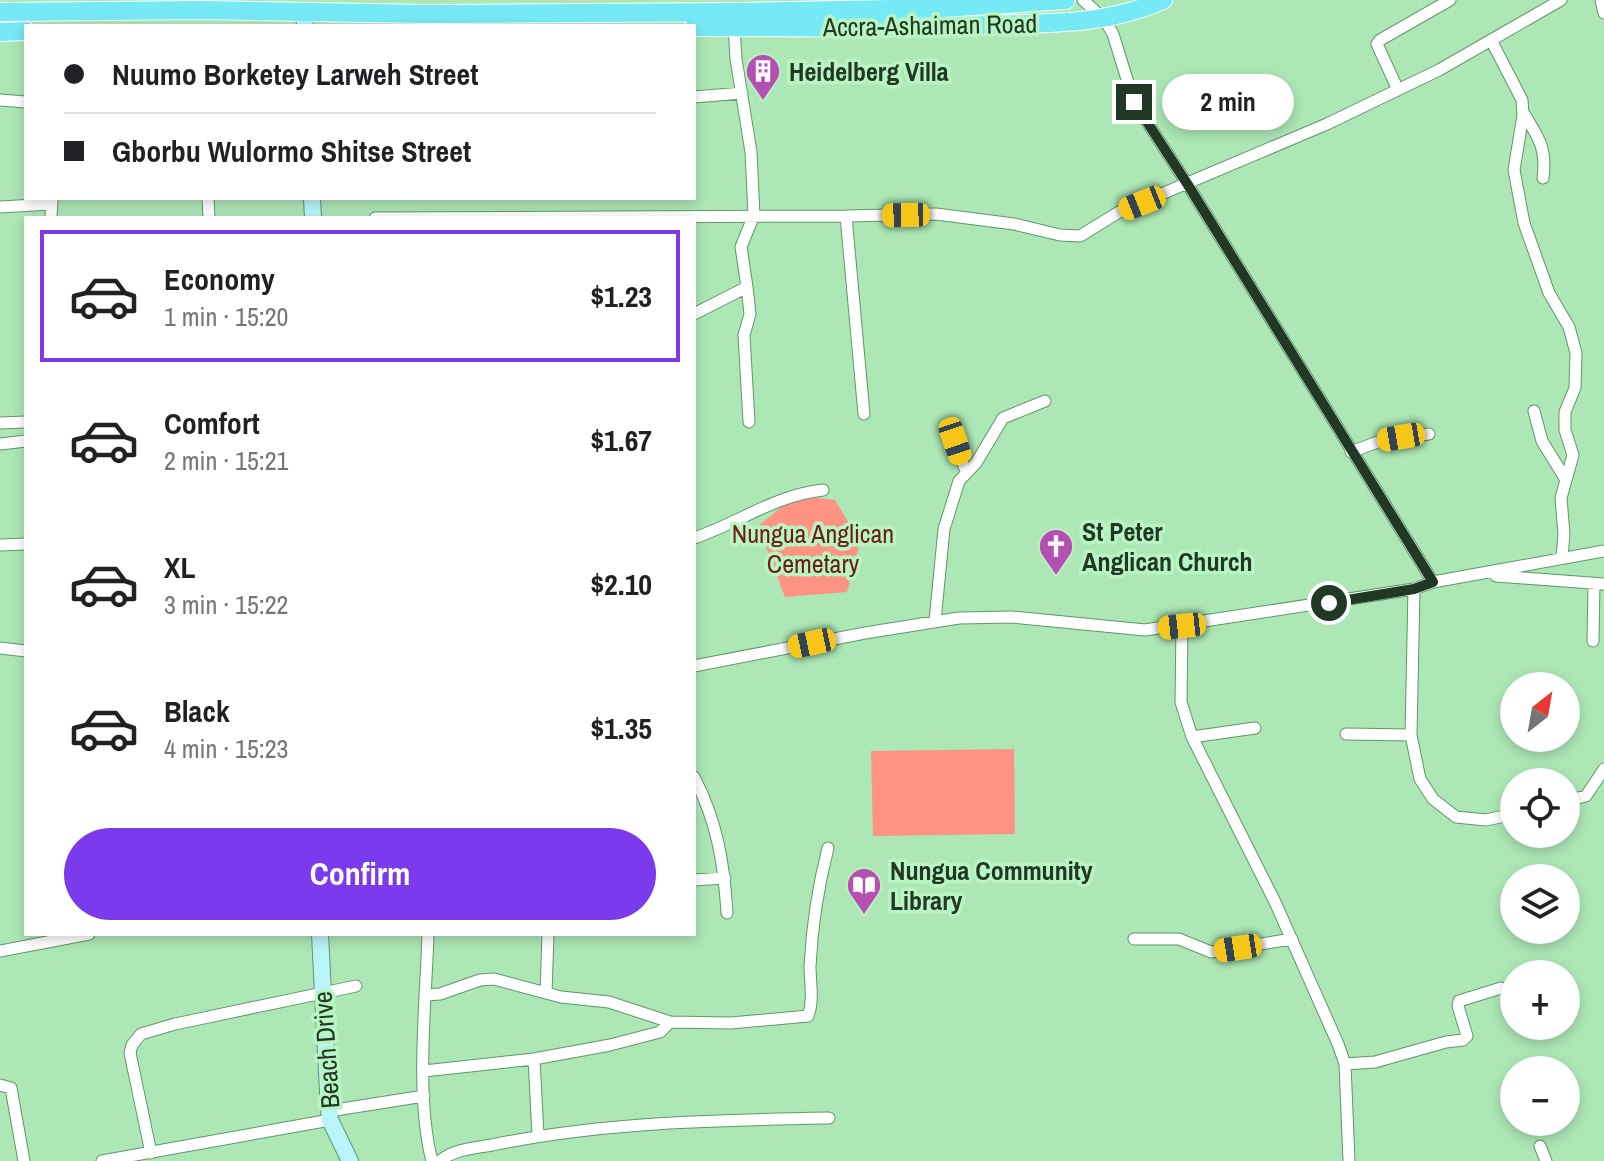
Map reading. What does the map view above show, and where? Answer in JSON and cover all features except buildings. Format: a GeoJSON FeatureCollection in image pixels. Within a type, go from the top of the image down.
{"type":"FeatureCollection","features":[{"type":"Feature","properties":{"kind":"main road","name":"Accra-Ashaiman Road"},"geometry":{"type":"LineString","coordinates":[[0,12],[202,10],[304,20],[537,6],[835,5],[943,8],[1066,0]]}},
{"type":"Feature","properties":{"kind":"main road","name":"Accra-Ashaiman Road"},"geometry":{"type":"LineString","coordinates":[[696,27],[945,27],[1104,19],[1163,0]]}},
{"type":"Feature","properties":{"kind":"main road"},"geometry":{"type":"LineString","coordinates":[[0,32],[24,31]]}},
{"type":"Feature","properties":{"kind":"street"},"geometry":{"type":"LineString","coordinates":[[1083,0],[1104,19],[1113,34],[1134,102],[1433,582]]}},
{"type":"Feature","properties":{"kind":"street"},"geometry":{"type":"LineString","coordinates":[[1398,90],[1377,44],[1450,0]]}},
{"type":"Feature","properties":{"kind":"street"},"geometry":{"type":"LineString","coordinates":[[598,216],[936,214],[1080,236],[1119,212],[1327,124],[1439,70],[1561,0]]}},
{"type":"Feature","properties":{"kind":"street"},"geometry":{"type":"LineString","coordinates":[[1601,0],[1604,13]]}},
{"type":"Feature","properties":{"kind":"street"},"geometry":{"type":"LineString","coordinates":[[734,27],[751,152],[754,215],[741,247],[750,314],[744,335],[749,422]]}},
{"type":"Feature","properties":{"kind":"street"},"geometry":{"type":"LineString","coordinates":[[1491,40],[1522,100],[1514,170],[1524,223],[1549,293],[1569,327],[1576,353],[1575,388],[1565,412],[1565,430],[1573,455],[1561,498],[1562,557]]}},
{"type":"Feature","properties":{"kind":"street"},"geometry":{"type":"LineString","coordinates":[[696,97],[742,93]]}},
{"type":"Feature","properties":{"kind":"street"},"geometry":{"type":"LineString","coordinates":[[0,100],[24,102]]}},
{"type":"Feature","properties":{"kind":"street"},"geometry":{"type":"LineString","coordinates":[[1523,111],[1541,140],[1545,162],[1543,178]]}},
{"type":"Feature","properties":{"kind":"street"},"geometry":{"type":"LineString","coordinates":[[0,207],[52,201]]}},
{"type":"Feature","properties":{"kind":"street"},"geometry":{"type":"LineString","coordinates":[[846,216],[864,414]]}},
{"type":"Feature","properties":{"kind":"street"},"geometry":{"type":"LineString","coordinates":[[696,313],[747,287]]}},
{"type":"Feature","properties":{"kind":"street"},"geometry":{"type":"LineString","coordinates":[[935,621],[944,529],[959,481],[976,463],[1003,418],[1045,401]]}},
{"type":"Feature","properties":{"kind":"street"},"geometry":{"type":"LineString","coordinates":[[1534,411],[1542,441],[1566,480]]}},
{"type":"Feature","properties":{"kind":"street"},"geometry":{"type":"LineString","coordinates":[[0,423],[24,422]]}},
{"type":"Feature","properties":{"kind":"street"},"geometry":{"type":"LineString","coordinates":[[950,432],[966,471]]}},
{"type":"Feature","properties":{"kind":"street"},"geometry":{"type":"LineString","coordinates":[[1351,452],[1383,440],[1429,434]]}},
{"type":"Feature","properties":{"kind":"street"},"geometry":{"type":"LineString","coordinates":[[0,444],[24,441]]}},
{"type":"Feature","properties":{"kind":"street"},"geometry":{"type":"LineString","coordinates":[[696,537],[713,532],[773,501],[823,490]]}},
{"type":"Feature","properties":{"kind":"street"},"geometry":{"type":"LineString","coordinates":[[0,545],[24,544]]}},
{"type":"Feature","properties":{"kind":"street"},"geometry":{"type":"LineString","coordinates":[[696,666],[959,618],[1012,617],[1132,630],[1182,626],[1414,589],[1433,582],[1604,551]]}},
{"type":"Feature","properties":{"kind":"street"},"geometry":{"type":"LineString","coordinates":[[1484,575],[1599,584],[1593,641]]}},
{"type":"Feature","properties":{"kind":"street"},"geometry":{"type":"LineString","coordinates":[[1414,589],[1411,735],[1420,779],[1425,789],[1446,811],[1466,819],[1500,817]]}},
{"type":"Feature","properties":{"kind":"street"},"geometry":{"type":"LineString","coordinates":[[1182,626],[1181,702],[1192,737],[1292,939],[1345,1064],[1349,1161]]}},
{"type":"Feature","properties":{"kind":"street"},"geometry":{"type":"LineString","coordinates":[[0,648],[24,651]]}},
{"type":"Feature","properties":{"kind":"street"},"geometry":{"type":"LineString","coordinates":[[1192,737],[1255,728]]}},
{"type":"Feature","properties":{"kind":"street"},"geometry":{"type":"LineString","coordinates":[[1346,734],[1411,735]]}},
{"type":"Feature","properties":{"kind":"street"},"geometry":{"type":"LineString","coordinates":[[1580,798],[1586,796],[1604,769]]}},
{"type":"Feature","properties":{"kind":"street"},"geometry":{"type":"LineString","coordinates":[[696,782],[718,833],[727,913]]}},
{"type":"Feature","properties":{"kind":"street"},"geometry":{"type":"LineString","coordinates":[[426,995],[494,979],[546,993],[609,1002],[670,1022],[731,1023],[808,1016],[811,1009],[810,964],[816,901],[828,848]]}},
{"type":"Feature","properties":{"kind":"street"},"geometry":{"type":"LineString","coordinates":[[696,880],[725,878]]}},
{"type":"Feature","properties":{"kind":"street","name":"Beach Drive"},"geometry":{"type":"LineString","coordinates":[[320,936],[330,1116],[350,1161]]}},
{"type":"Feature","properties":{"kind":"street"},"geometry":{"type":"LineString","coordinates":[[428,936],[424,1096],[427,1141],[432,1161]]}},
{"type":"Feature","properties":{"kind":"street"},"geometry":{"type":"LineString","coordinates":[[546,993],[548,936]]}},
{"type":"Feature","properties":{"kind":"street"},"geometry":{"type":"LineString","coordinates":[[0,951],[56,937]]}},
{"type":"Feature","properties":{"kind":"street"},"geometry":{"type":"LineString","coordinates":[[1134,939],[1179,939],[1211,952],[1292,939]]}},
{"type":"Feature","properties":{"kind":"street"},"geometry":{"type":"LineString","coordinates":[[151,1153],[130,1053],[141,1034],[322,991],[356,986]]}},
{"type":"Feature","properties":{"kind":"street"},"geometry":{"type":"LineString","coordinates":[[1345,1064],[1375,1062],[1463,1040],[1467,1036],[1459,1001],[1500,988]]}},
{"type":"Feature","properties":{"kind":"street"},"geometry":{"type":"LineString","coordinates":[[424,1071],[534,1059],[660,1032],[670,1022]]}},
{"type":"Feature","properties":{"kind":"street"},"geometry":{"type":"LineString","coordinates":[[534,1059],[538,1135]]}},
{"type":"Feature","properties":{"kind":"street"},"geometry":{"type":"LineString","coordinates":[[0,1085],[11,1088],[24,1161]]}},
{"type":"Feature","properties":{"kind":"street"},"geometry":{"type":"LineString","coordinates":[[102,1161],[151,1153],[167,1155],[424,1096]]}},
{"type":"Feature","properties":{"kind":"street"},"geometry":{"type":"LineString","coordinates":[[440,1161],[456,1152],[538,1135],[760,1119],[829,1118]]}},
{"type":"Feature","properties":{"kind":"street"},"geometry":{"type":"LineString","coordinates":[[1540,1146],[1546,1161]]}},
{"type":"Feature","properties":{"kind":"green space","name":"Nungua Anglican Cemetary"},"geometry":{"type":"Polygon","coordinates":[[[796,495],[835,500],[860,542],[847,592],[785,597],[758,526],[796,495]]]}},
{"type":"Feature","properties":{"kind":"green space"},"geometry":{"type":"Polygon","coordinates":[[[1014,749],[1015,834],[873,836],[871,751],[1014,749]]]}},
{"type":"Feature","properties":{"kind":"place","name":"Heidelberg Villa"},"geometry":{"type":"Point","coordinates":[763,102]}},
{"type":"Feature","properties":{"kind":"place","name":"St Peter Anglican Church"},"geometry":{"type":"Point","coordinates":[1056,577]}},
{"type":"Feature","properties":{"kind":"place","name":"Nungua Community Library"},"geometry":{"type":"Point","coordinates":[864,916]}},
{"type":"Feature","properties":{"kind":"route"},"geometry":{"type":"LineString","coordinates":[[1134,102],[1433,582],[1414,589],[1329,603]]}}]}
